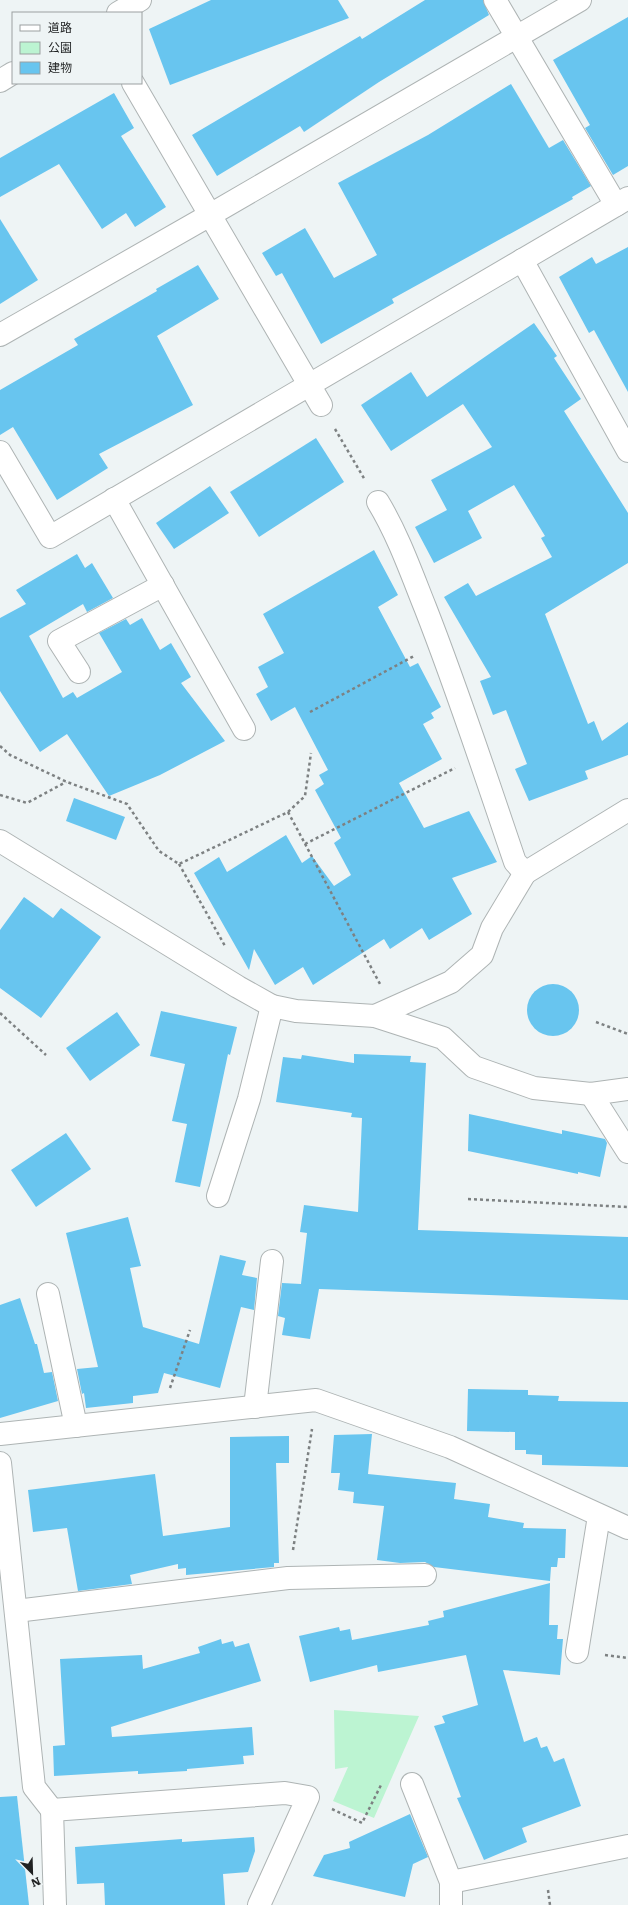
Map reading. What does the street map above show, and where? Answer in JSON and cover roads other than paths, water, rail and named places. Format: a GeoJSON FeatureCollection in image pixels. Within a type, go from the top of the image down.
{"type":"FeatureCollection","features":[{"type":"Feature","properties":{"kind":"street"},"geometry":{"type":"LineString","coordinates":[[120,12],[140,0]]}},
{"type":"Feature","properties":{"kind":"street"},"geometry":{"type":"LineString","coordinates":[[0,452],[50,538],[309,384],[622,202],[495,0]]}},
{"type":"Feature","properties":{"kind":"street"},"geometry":{"type":"LineString","coordinates":[[0,335],[580,0]]}},
{"type":"Feature","properties":{"kind":"street"},"geometry":{"type":"LineString","coordinates":[[0,81],[12,74]]}},
{"type":"Feature","properties":{"kind":"street"},"geometry":{"type":"LineString","coordinates":[[134,84],[321,404]]}},
{"type":"Feature","properties":{"kind":"street"},"geometry":{"type":"LineString","coordinates":[[522,260],[628,451]]}},
{"type":"Feature","properties":{"kind":"street"},"geometry":{"type":"LineString","coordinates":[[114,500],[244,729]]}},
{"type":"Feature","properties":{"kind":"street"},"geometry":{"type":"LineString","coordinates":[[378,502],[386,516],[410,570],[439,642],[515,862],[525,873]]}},
{"type":"Feature","properties":{"kind":"street"},"geometry":{"type":"LineString","coordinates":[[79,672],[60,641],[163,585]]}},
{"type":"Feature","properties":{"kind":"street"},"geometry":{"type":"LineString","coordinates":[[384,1012],[451,982],[482,955],[492,928],[525,873],[628,810]]}},
{"type":"Feature","properties":{"kind":"street"},"geometry":{"type":"LineString","coordinates":[[0,841],[238,987],[272,1006],[296,1011],[384,1012],[442,1038],[474,1067],[534,1088],[591,1094],[628,1089]]}},
{"type":"Feature","properties":{"kind":"street"},"geometry":{"type":"LineString","coordinates":[[218,1196],[249,1099],[272,1006]]}},
{"type":"Feature","properties":{"kind":"street"},"geometry":{"type":"LineString","coordinates":[[591,1094],[628,1152]]}},
{"type":"Feature","properties":{"kind":"street"},"geometry":{"type":"LineString","coordinates":[[255,1407],[272,1261]]}},
{"type":"Feature","properties":{"kind":"street"},"geometry":{"type":"LineString","coordinates":[[48,1294],[76,1426]]}},
{"type":"Feature","properties":{"kind":"street"},"geometry":{"type":"LineString","coordinates":[[0,1434],[316,1400],[450,1447],[628,1528]]}},
{"type":"Feature","properties":{"kind":"street"},"geometry":{"type":"LineString","coordinates":[[0,1463],[34,1787],[52,1810],[55,1905]]}},
{"type":"Feature","properties":{"kind":"street"},"geometry":{"type":"LineString","coordinates":[[577,1652],[599,1516]]}},
{"type":"Feature","properties":{"kind":"street"},"geometry":{"type":"LineString","coordinates":[[16,1611],[288,1578],[425,1575]]}},
{"type":"Feature","properties":{"kind":"street"},"geometry":{"type":"LineString","coordinates":[[412,1784],[451,1882],[451,1905]]}},
{"type":"Feature","properties":{"kind":"street"},"geometry":{"type":"LineString","coordinates":[[52,1810],[285,1793],[308,1797],[259,1905]]}},
{"type":"Feature","properties":{"kind":"street"},"geometry":{"type":"LineString","coordinates":[[451,1882],[628,1846]]}}]}
